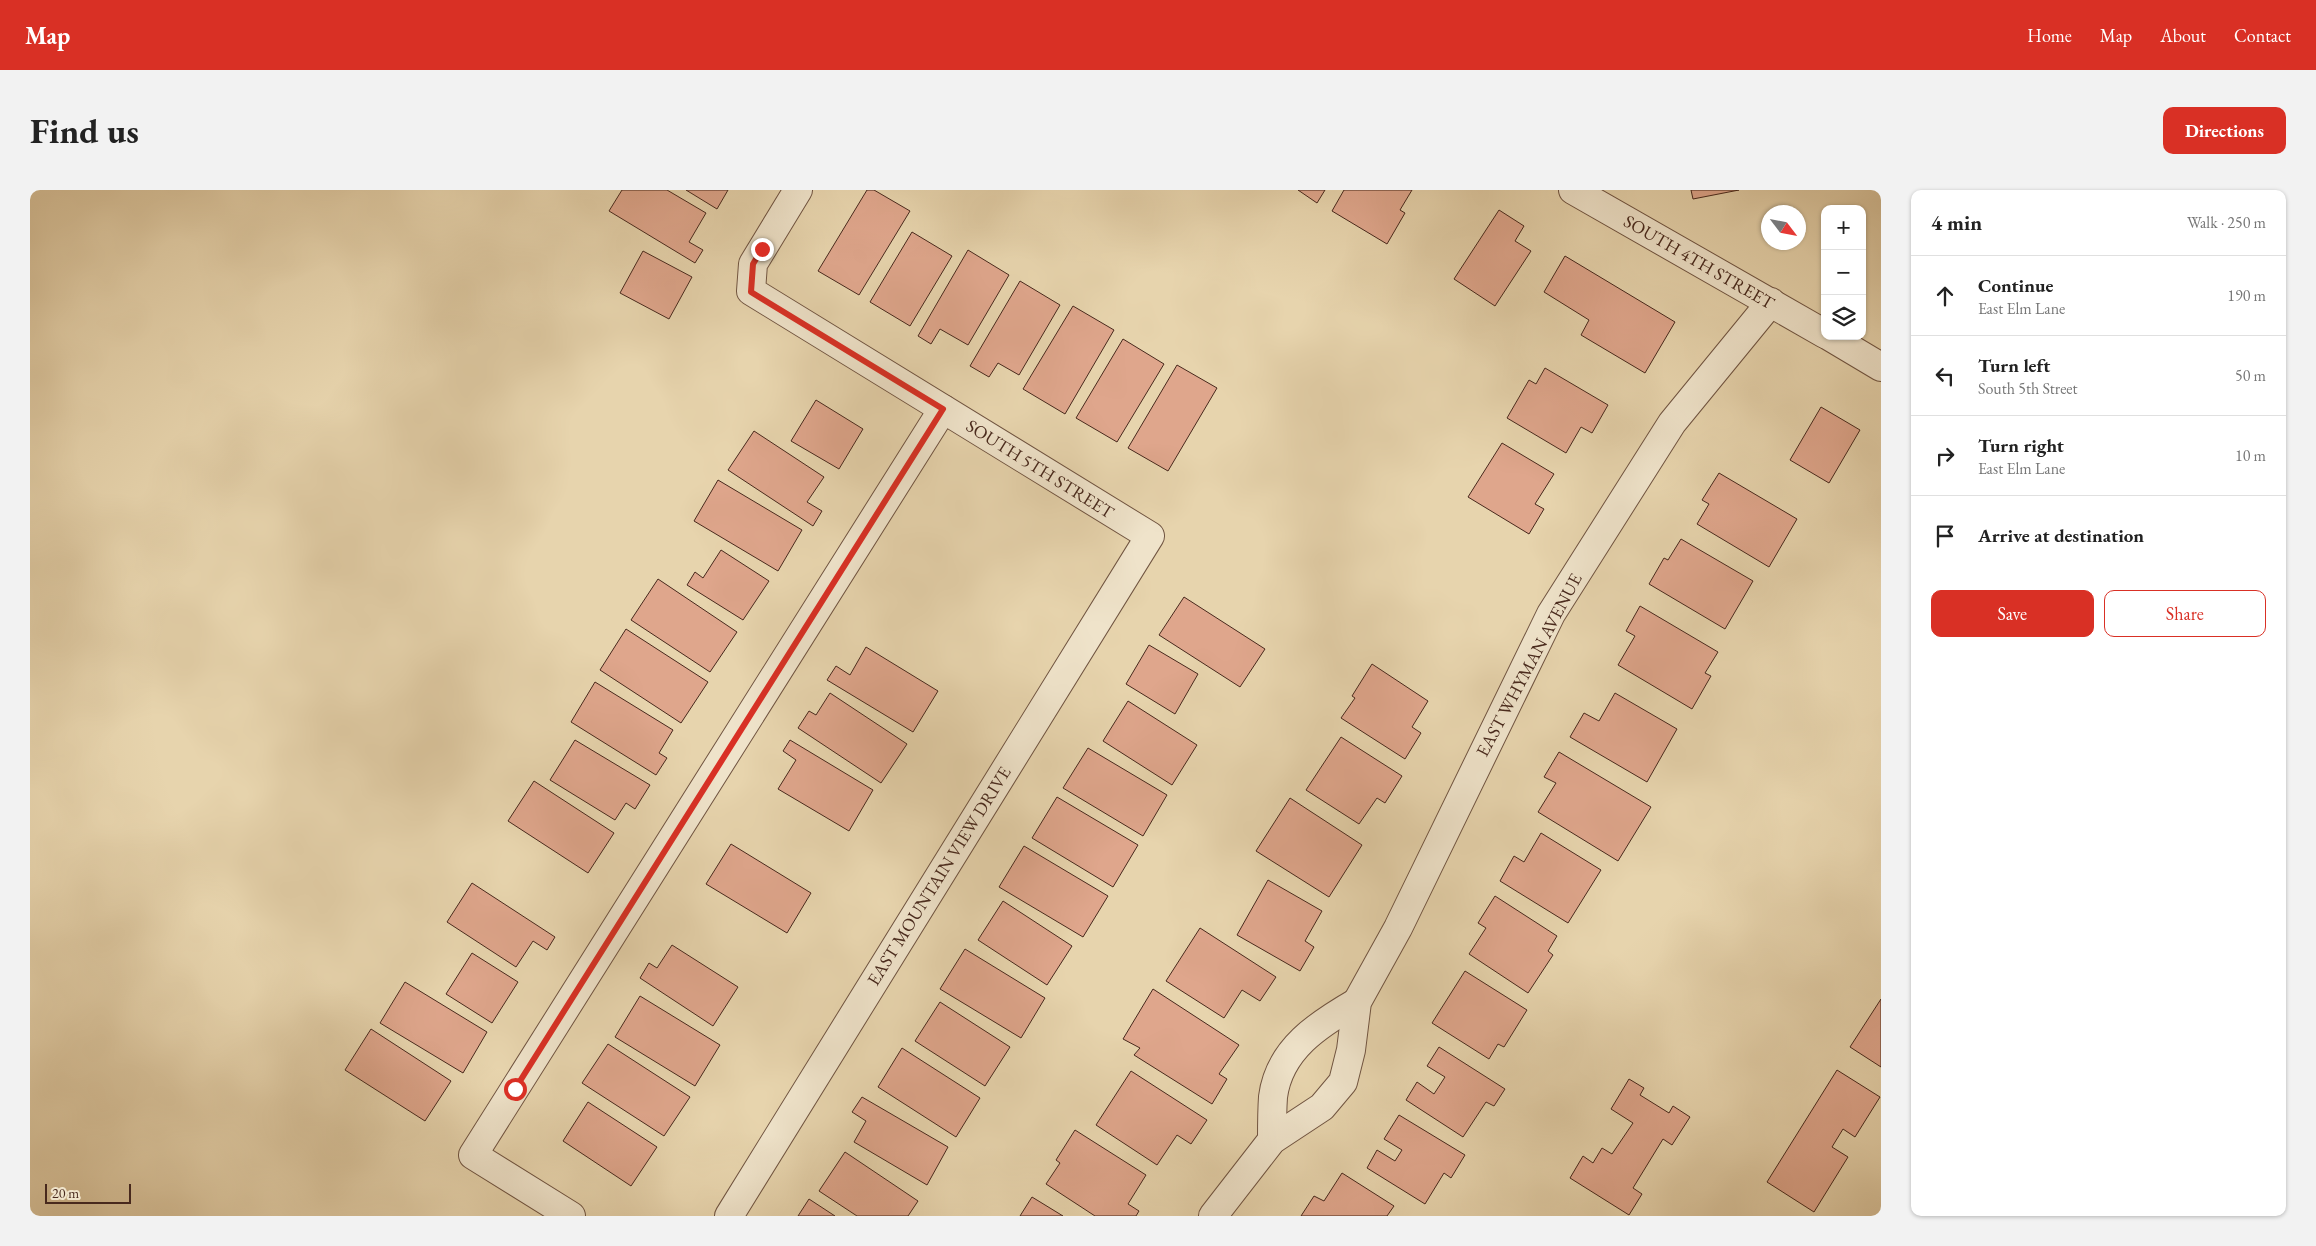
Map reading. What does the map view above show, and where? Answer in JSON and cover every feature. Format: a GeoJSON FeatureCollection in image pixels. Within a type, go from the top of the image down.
{"type":"FeatureCollection","features":[{"type":"Feature","properties":{"kind":"street","name":"SOUTH 5TH STREET"},"geometry":{"type":"LineString","coordinates":[[798,190],[753,264],[751,292],[1150,536]]}},
{"type":"Feature","properties":{"kind":"street","name":"SOUTH 4TH STREET"},"geometry":{"type":"LineString","coordinates":[[1580,192],[1821,332]]}},
{"type":"Feature","properties":{"kind":"street","name":"EAST WHYMAN AVENUE"},"geometry":{"type":"LineString","coordinates":[[1213,1216],[1272,1140],[1322,1106],[1343,1082],[1351,1050],[1357,1002],[1398,928],[1551,614],[1672,423],[1771,302]]}},
{"type":"Feature","properties":{"kind":"street"},"geometry":{"type":"LineString","coordinates":[[1836,340],[1881,367]]}},
{"type":"Feature","properties":{"kind":"street"},"geometry":{"type":"LineString","coordinates":[[571,1216],[474,1155],[943,409]]}},
{"type":"Feature","properties":{"kind":"street","name":"EAST MOUNTAIN VIEW DRIVE"},"geometry":{"type":"LineString","coordinates":[[729,1216],[1150,536]]}},
{"type":"Feature","properties":{"kind":"street"},"geometry":{"type":"LineString","coordinates":[[1272,1140],[1274,1095],[1282,1066],[1296,1045],[1320,1024],[1357,1002]]}},
{"type":"Feature","properties":{"kind":"building"},"geometry":{"type":"Polygon","coordinates":[[[622,190],[667,190],[706,213],[689,242],[703,250],[695,263],[609,211],[622,190]]]}},
{"type":"Feature","properties":{"kind":"building"},"geometry":{"type":"Polygon","coordinates":[[[686,190],[728,190],[717,209],[686,190]]]}},
{"type":"Feature","properties":{"kind":"building"},"geometry":{"type":"Polygon","coordinates":[[[867,190],[874,190],[910,211],[859,295],[818,271],[867,190]]]}},
{"type":"Feature","properties":{"kind":"building"},"geometry":{"type":"Polygon","coordinates":[[[1298,190],[1325,190],[1317,203],[1298,190]]]}},
{"type":"Feature","properties":{"kind":"building"},"geometry":{"type":"Polygon","coordinates":[[[1344,190],[1412,190],[1400,210],[1405,213],[1387,244],[1332,211],[1344,190]]]}},
{"type":"Feature","properties":{"kind":"building"},"geometry":{"type":"Polygon","coordinates":[[[1691,190],[1739,190],[1693,199],[1691,190]]]}},
{"type":"Feature","properties":{"kind":"building"},"geometry":{"type":"Polygon","coordinates":[[[1499,210],[1524,226],[1515,241],[1531,251],[1495,306],[1454,279],[1499,210]]]}},
{"type":"Feature","properties":{"kind":"building"},"geometry":{"type":"Polygon","coordinates":[[[912,232],[952,256],[910,326],[870,302],[912,232]]]}},
{"type":"Feature","properties":{"kind":"building"},"geometry":{"type":"Polygon","coordinates":[[[968,250],[1009,275],[968,345],[940,329],[931,344],[918,336],[968,250]]]}},
{"type":"Feature","properties":{"kind":"building"},"geometry":{"type":"Polygon","coordinates":[[[643,251],[692,277],[669,319],[620,293],[643,251]]]}},
{"type":"Feature","properties":{"kind":"building"},"geometry":{"type":"Polygon","coordinates":[[[1565,256],[1675,322],[1645,373],[1581,335],[1589,320],[1544,292],[1565,256]]]}},
{"type":"Feature","properties":{"kind":"building"},"geometry":{"type":"Polygon","coordinates":[[[1020,281],[1060,305],[1019,375],[998,363],[989,377],[970,366],[1020,281]]]}},
{"type":"Feature","properties":{"kind":"building"},"geometry":{"type":"Polygon","coordinates":[[[1073,306],[1114,330],[1065,414],[1023,389],[1073,306]]]}},
{"type":"Feature","properties":{"kind":"building"},"geometry":{"type":"Polygon","coordinates":[[[1123,339],[1164,364],[1117,442],[1076,418],[1123,339]]]}},
{"type":"Feature","properties":{"kind":"building"},"geometry":{"type":"Polygon","coordinates":[[[1177,365],[1217,388],[1168,471],[1128,448],[1177,365]]]}},
{"type":"Feature","properties":{"kind":"building"},"geometry":{"type":"Polygon","coordinates":[[[1545,368],[1608,405],[1592,433],[1581,427],[1566,453],[1507,418],[1529,380],[1536,384],[1545,368]]]}},
{"type":"Feature","properties":{"kind":"building"},"geometry":{"type":"Polygon","coordinates":[[[816,400],[863,429],[839,469],[791,441],[816,400]]]}},
{"type":"Feature","properties":{"kind":"building"},"geometry":{"type":"Polygon","coordinates":[[[1821,407],[1860,430],[1829,483],[1790,460],[1821,407]]]}},
{"type":"Feature","properties":{"kind":"building"},"geometry":{"type":"Polygon","coordinates":[[[754,431],[824,477],[807,502],[822,511],[813,526],[728,470],[754,431]]]}},
{"type":"Feature","properties":{"kind":"building"},"geometry":{"type":"Polygon","coordinates":[[[1502,443],[1554,474],[1535,504],[1544,509],[1529,534],[1468,497],[1502,443]]]}},
{"type":"Feature","properties":{"kind":"building"},"geometry":{"type":"Polygon","coordinates":[[[1719,473],[1797,519],[1769,567],[1697,524],[1709,504],[1702,500],[1719,473]]]}},
{"type":"Feature","properties":{"kind":"building"},"geometry":{"type":"Polygon","coordinates":[[[718,480],[802,530],[778,571],[694,521],[718,480]]]}},
{"type":"Feature","properties":{"kind":"building"},"geometry":{"type":"Polygon","coordinates":[[[1681,539],[1753,581],[1725,629],[1649,584],[1664,558],[1668,560],[1681,539]]]}},
{"type":"Feature","properties":{"kind":"building"},"geometry":{"type":"Polygon","coordinates":[[[721,550],[769,581],[743,620],[687,585],[695,572],[703,578],[721,550]]]}},
{"type":"Feature","properties":{"kind":"building"},"geometry":{"type":"Polygon","coordinates":[[[658,579],[737,632],[710,672],[631,620],[658,579]]]}},
{"type":"Feature","properties":{"kind":"building"},"geometry":{"type":"Polygon","coordinates":[[[1184,597],[1265,649],[1240,687],[1159,635],[1184,597]]]}},
{"type":"Feature","properties":{"kind":"building"},"geometry":{"type":"Polygon","coordinates":[[[1640,606],[1718,652],[1705,673],[1711,676],[1692,709],[1618,665],[1635,636],[1626,631],[1640,606]]]}},
{"type":"Feature","properties":{"kind":"building"},"geometry":{"type":"Polygon","coordinates":[[[626,629],[708,682],[681,723],[600,670],[626,629]]]}},
{"type":"Feature","properties":{"kind":"building"},"geometry":{"type":"Polygon","coordinates":[[[1149,645],[1198,674],[1175,714],[1126,684],[1149,645]]]}},
{"type":"Feature","properties":{"kind":"building"},"geometry":{"type":"Polygon","coordinates":[[[866,647],[938,691],[913,732],[827,680],[836,666],[850,675],[866,647]]]}},
{"type":"Feature","properties":{"kind":"building"},"geometry":{"type":"Polygon","coordinates":[[[1372,664],[1428,701],[1412,727],[1421,733],[1405,759],[1341,718],[1355,698],[1352,696],[1372,664]]]}},
{"type":"Feature","properties":{"kind":"building"},"geometry":{"type":"Polygon","coordinates":[[[595,682],[673,730],[659,753],[667,758],[656,775],[571,722],[595,682]]]}},
{"type":"Feature","properties":{"kind":"building"},"geometry":{"type":"Polygon","coordinates":[[[830,693],[907,744],[881,783],[798,728],[809,711],[816,715],[830,693]]]}},
{"type":"Feature","properties":{"kind":"building"},"geometry":{"type":"Polygon","coordinates":[[[1615,693],[1677,729],[1647,782],[1570,737],[1584,713],[1599,721],[1615,693]]]}},
{"type":"Feature","properties":{"kind":"building"},"geometry":{"type":"Polygon","coordinates":[[[1128,701],[1197,745],[1172,785],[1103,741],[1128,701]]]}},
{"type":"Feature","properties":{"kind":"building"},"geometry":{"type":"Polygon","coordinates":[[[1341,737],[1402,776],[1385,803],[1377,798],[1359,824],[1306,790],[1341,737]]]}},
{"type":"Feature","properties":{"kind":"building"},"geometry":{"type":"Polygon","coordinates":[[[575,740],[650,785],[635,809],[626,803],[615,820],[550,780],[575,740]]]}},
{"type":"Feature","properties":{"kind":"building"},"geometry":{"type":"Polygon","coordinates":[[[790,740],[873,790],[849,831],[778,789],[796,760],[783,751],[790,740]]]}},
{"type":"Feature","properties":{"kind":"building"},"geometry":{"type":"Polygon","coordinates":[[[1088,748],[1167,795],[1143,836],[1063,788],[1088,748]]]}},
{"type":"Feature","properties":{"kind":"building"},"geometry":{"type":"Polygon","coordinates":[[[1559,752],[1651,807],[1618,861],[1538,812],[1556,783],[1544,777],[1559,752]]]}},
{"type":"Feature","properties":{"kind":"building"},"geometry":{"type":"Polygon","coordinates":[[[534,781],[614,833],[588,873],[508,821],[534,781]]]}},
{"type":"Feature","properties":{"kind":"building"},"geometry":{"type":"Polygon","coordinates":[[[1057,797],[1138,845],[1113,887],[1032,838],[1057,797]]]}},
{"type":"Feature","properties":{"kind":"building"},"geometry":{"type":"Polygon","coordinates":[[[1290,798],[1362,845],[1329,897],[1256,851],[1290,798]]]}},
{"type":"Feature","properties":{"kind":"building"},"geometry":{"type":"Polygon","coordinates":[[[1541,833],[1601,870],[1568,923],[1500,881],[1514,856],[1524,862],[1541,833]]]}},
{"type":"Feature","properties":{"kind":"building"},"geometry":{"type":"Polygon","coordinates":[[[731,844],[811,893],[787,933],[706,884],[731,844]]]}},
{"type":"Feature","properties":{"kind":"building"},"geometry":{"type":"Polygon","coordinates":[[[1024,846],[1108,896],[1083,937],[999,887],[1024,846]]]}},
{"type":"Feature","properties":{"kind":"building"},"geometry":{"type":"Polygon","coordinates":[[[1268,880],[1322,911],[1305,941],[1314,947],[1300,971],[1237,935],[1268,880]]]}},
{"type":"Feature","properties":{"kind":"building"},"geometry":{"type":"Polygon","coordinates":[[[472,883],[555,937],[547,950],[533,941],[516,967],[447,922],[472,883]]]}},
{"type":"Feature","properties":{"kind":"building"},"geometry":{"type":"Polygon","coordinates":[[[1495,896],[1557,936],[1548,951],[1553,955],[1528,993],[1469,954],[1486,928],[1478,923],[1495,896]]]}},
{"type":"Feature","properties":{"kind":"building"},"geometry":{"type":"Polygon","coordinates":[[[1003,901],[1072,946],[1047,985],[978,940],[1003,901]]]}},
{"type":"Feature","properties":{"kind":"building"},"geometry":{"type":"Polygon","coordinates":[[[1200,928],[1276,977],[1260,1001],[1242,990],[1224,1018],[1166,981],[1200,928]]]}},
{"type":"Feature","properties":{"kind":"building"},"geometry":{"type":"Polygon","coordinates":[[[672,945],[738,987],[713,1026],[640,978],[649,963],[657,968],[672,945]]]}},
{"type":"Feature","properties":{"kind":"building"},"geometry":{"type":"Polygon","coordinates":[[[965,949],[1045,998],[1021,1038],[940,989],[965,949]]]}},
{"type":"Feature","properties":{"kind":"building"},"geometry":{"type":"Polygon","coordinates":[[[472,953],[518,982],[492,1023],[446,994],[472,953]]]}},
{"type":"Feature","properties":{"kind":"building"},"geometry":{"type":"Polygon","coordinates":[[[1465,971],[1527,1010],[1504,1047],[1498,1044],[1489,1059],[1432,1023],[1465,971]]]}},
{"type":"Feature","properties":{"kind":"building"},"geometry":{"type":"Polygon","coordinates":[[[405,982],[487,1032],[463,1073],[380,1023],[405,982]]]}},
{"type":"Feature","properties":{"kind":"building"},"geometry":{"type":"Polygon","coordinates":[[[1153,989],[1239,1045],[1219,1074],[1227,1079],[1212,1104],[1134,1055],[1140,1048],[1123,1039],[1153,989]]]}},
{"type":"Feature","properties":{"kind":"building"},"geometry":{"type":"Polygon","coordinates":[[[640,996],[720,1045],[695,1086],[615,1037],[640,996]]]}},
{"type":"Feature","properties":{"kind":"building"},"geometry":{"type":"Polygon","coordinates":[[[1881,999],[1881,1067],[1850,1047],[1881,999]]]}},
{"type":"Feature","properties":{"kind":"building"},"geometry":{"type":"Polygon","coordinates":[[[940,1002],[1010,1047],[985,1086],[915,1041],[940,1002]]]}},
{"type":"Feature","properties":{"kind":"building"},"geometry":{"type":"Polygon","coordinates":[[[371,1029],[451,1081],[425,1121],[345,1070],[371,1029]]]}},
{"type":"Feature","properties":{"kind":"building"},"geometry":{"type":"Polygon","coordinates":[[[608,1044],[690,1097],[664,1136],[582,1083],[608,1044]]]}},
{"type":"Feature","properties":{"kind":"building"},"geometry":{"type":"Polygon","coordinates":[[[1439,1047],[1505,1089],[1494,1106],[1486,1102],[1463,1137],[1406,1100],[1417,1082],[1434,1094],[1445,1077],[1427,1066],[1439,1047]]]}},
{"type":"Feature","properties":{"kind":"building"},"geometry":{"type":"Polygon","coordinates":[[[902,1048],[980,1098],[956,1137],[878,1087],[902,1048]]]}},
{"type":"Feature","properties":{"kind":"building"},"geometry":{"type":"Polygon","coordinates":[[[1837,1070],[1880,1097],[1855,1137],[1843,1129],[1832,1147],[1848,1157],[1814,1212],[1767,1182],[1837,1070]]]}},
{"type":"Feature","properties":{"kind":"building"},"geometry":{"type":"Polygon","coordinates":[[[1131,1071],[1207,1120],[1191,1144],[1177,1135],[1157,1165],[1096,1125],[1131,1071]]]}},
{"type":"Feature","properties":{"kind":"building"},"geometry":{"type":"Polygon","coordinates":[[[1629,1079],[1644,1088],[1640,1095],[1669,1113],[1673,1106],[1690,1117],[1672,1145],[1663,1139],[1633,1188],[1642,1194],[1629,1215],[1570,1178],[1583,1156],[1593,1163],[1602,1148],[1612,1154],[1633,1123],[1611,1109],[1629,1079]]]}},
{"type":"Feature","properties":{"kind":"building"},"geometry":{"type":"Polygon","coordinates":[[[862,1097],[948,1147],[927,1185],[854,1142],[866,1121],[852,1112],[862,1097]]]}},
{"type":"Feature","properties":{"kind":"building"},"geometry":{"type":"Polygon","coordinates":[[[588,1102],[657,1147],[631,1186],[563,1141],[588,1102]]]}},
{"type":"Feature","properties":{"kind":"building"},"geometry":{"type":"Polygon","coordinates":[[[1399,1115],[1465,1155],[1451,1178],[1444,1173],[1425,1204],[1367,1168],[1377,1150],[1395,1161],[1402,1150],[1384,1139],[1399,1115]]]}},
{"type":"Feature","properties":{"kind":"building"},"geometry":{"type":"Polygon","coordinates":[[[1075,1130],[1146,1175],[1128,1204],[1139,1211],[1136,1216],[1095,1216],[1046,1184],[1060,1163],[1056,1160],[1075,1130]]]}},
{"type":"Feature","properties":{"kind":"building"},"geometry":{"type":"Polygon","coordinates":[[[845,1152],[918,1201],[908,1216],[857,1216],[819,1191],[845,1152]]]}},
{"type":"Feature","properties":{"kind":"building"},"geometry":{"type":"Polygon","coordinates":[[[1342,1173],[1394,1206],[1387,1216],[1301,1216],[1314,1196],[1324,1201],[1342,1173]]]}},
{"type":"Feature","properties":{"kind":"building"},"geometry":{"type":"Polygon","coordinates":[[[1032,1197],[1063,1216],[1020,1216],[1032,1197]]]}},
{"type":"Feature","properties":{"kind":"building"},"geometry":{"type":"Polygon","coordinates":[[[809,1199],[835,1216],[798,1216],[809,1199]]]}},
{"type":"Feature","properties":{"kind":"route"},"geometry":{"type":"LineString","coordinates":[[515,1089],[943,409],[751,292],[753,264],[762,249]]}}]}
